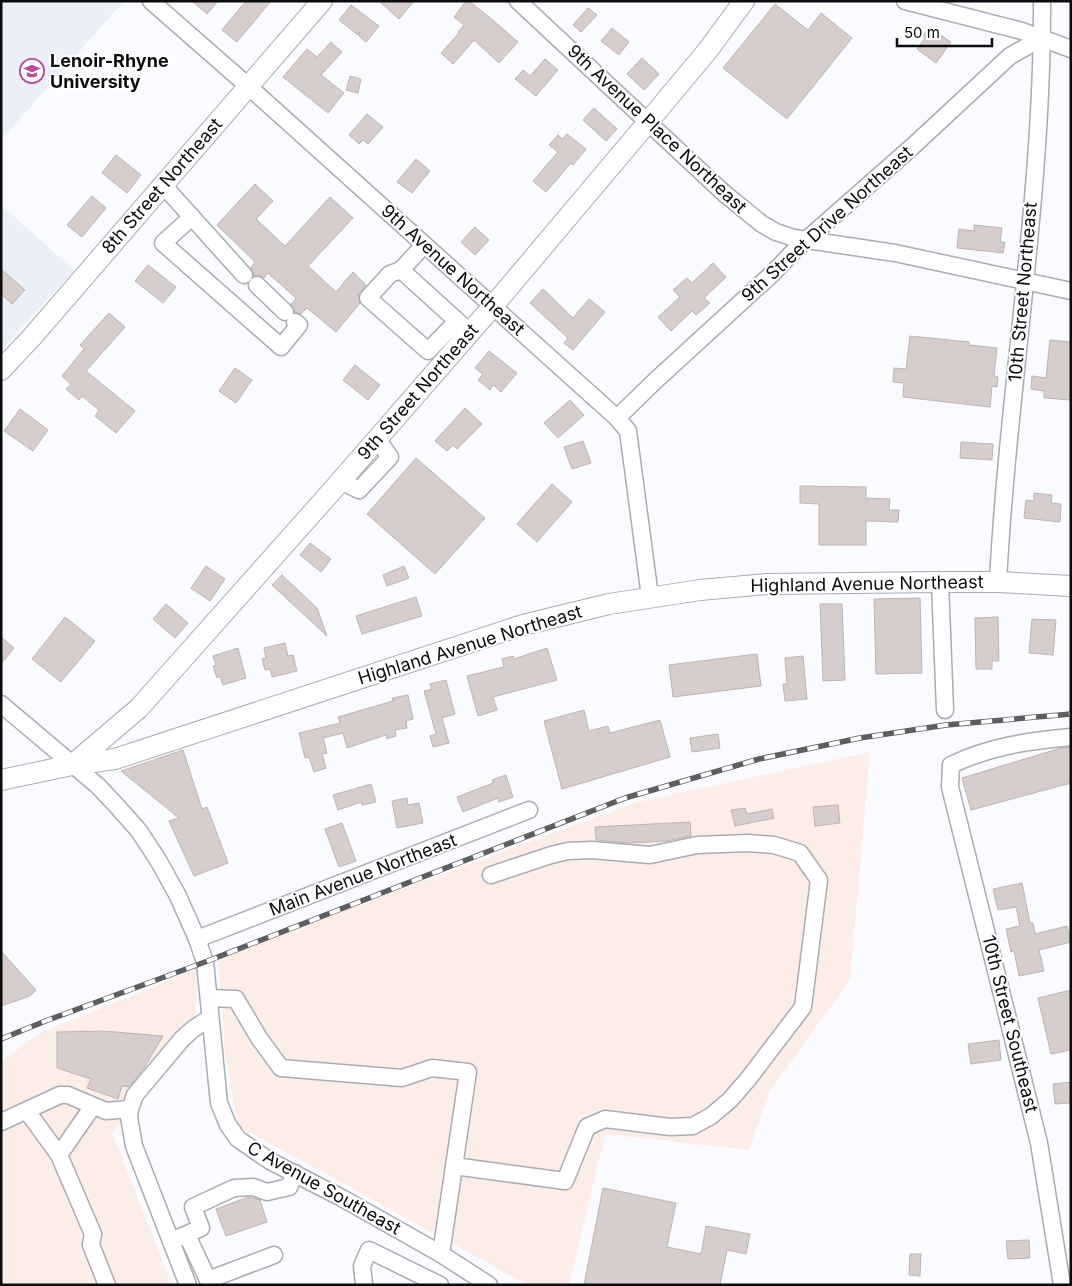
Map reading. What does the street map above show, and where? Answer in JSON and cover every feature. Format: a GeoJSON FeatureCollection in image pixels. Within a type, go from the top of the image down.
{"type":"FeatureCollection","features":[{"type":"Feature","properties":{"kind":"main road","name":"8th Street Northeast"},"geometry":{"type":"LineString","coordinates":[[1,370],[322,1]]}},
{"type":"Feature","properties":{"kind":"main road","name":"9th Street Northeast"},"geometry":{"type":"LineString","coordinates":[[72,765],[139,708],[341,481],[377,439],[464,326],[493,306],[708,50],[744,1]]}},
{"type":"Feature","properties":{"kind":"main road","name":"Highland Avenue Northeast"},"geometry":{"type":"LineString","coordinates":[[1,780],[72,765],[115,760],[523,625],[580,610],[650,596],[767,584],[998,582],[1071,586]]}},
{"type":"Feature","properties":{"kind":"street","name":"9th Avenue Place Northeast"},"geometry":{"type":"LineString","coordinates":[[518,1],[750,215],[776,232],[806,240]]}},
{"type":"Feature","properties":{"kind":"street"},"geometry":{"type":"LineString","coordinates":[[905,1],[1022,31],[1071,48]]}},
{"type":"Feature","properties":{"kind":"street","name":"10th Street Northeast"},"geometry":{"type":"LineString","coordinates":[[998,582],[1001,519],[1025,281],[1040,103],[1042,1]]}},
{"type":"Feature","properties":{"kind":"street","name":"9th Avenue Northeast"},"geometry":{"type":"LineString","coordinates":[[157,3],[617,418],[628,432],[650,596]]}},
{"type":"Feature","properties":{"kind":"street","name":"9th Street Drive Northeast"},"geometry":{"type":"LineString","coordinates":[[617,418],[806,240],[906,152],[1010,56],[1042,38]]}},
{"type":"Feature","properties":{"kind":"street"},"geometry":{"type":"LineString","coordinates":[[163,185],[244,275]]}},
{"type":"Feature","properties":{"kind":"street"},"geometry":{"type":"LineString","coordinates":[[192,217],[163,243],[281,347],[299,325],[257,285]]}},
{"type":"Feature","properties":{"kind":"street"},"geometry":{"type":"LineString","coordinates":[[806,240],[894,253],[1071,291]]}},
{"type":"Feature","properties":{"kind":"street"},"geometry":{"type":"LineString","coordinates":[[401,270],[464,326],[428,352],[368,298],[390,274],[401,270],[424,244]]}},
{"type":"Feature","properties":{"kind":"street"},"geometry":{"type":"LineString","coordinates":[[940,582],[945,710]]}},
{"type":"Feature","properties":{"kind":"street","name":"C Avenue Southeast"},"geometry":{"type":"LineString","coordinates":[[1,704],[98,786],[139,831],[178,896],[197,939],[204,962],[219,1103],[228,1125],[238,1139],[253,1151],[441,1254],[483,1283]]}},
{"type":"Feature","properties":{"kind":"street","name":"10th Street Southeast"},"geometry":{"type":"LineString","coordinates":[[1062,1285],[1040,1143],[950,787],[951,765],[973,754],[1008,745],[1071,737]]}},
{"type":"Feature","properties":{"kind":"street","name":"Main Avenue Northeast"},"geometry":{"type":"LineString","coordinates":[[197,939],[529,810]]}},
{"type":"Feature","properties":{"kind":"street"},"geometry":{"type":"LineString","coordinates":[[454,1166],[566,1181],[587,1127],[604,1119],[670,1127],[693,1126],[711,1116],[730,1100],[749,1078],[803,1007],[818,880],[800,853],[774,845],[748,843],[697,845],[650,854],[592,850],[568,851],[492,875]]}},
{"type":"Feature","properties":{"kind":"street"},"geometry":{"type":"LineString","coordinates":[[209,998],[236,999],[258,1038],[282,1068],[402,1078],[432,1068],[468,1072],[441,1254]]}},
{"type":"Feature","properties":{"kind":"street"},"geometry":{"type":"LineString","coordinates":[[188,1285],[134,1146],[129,1125],[130,1110],[135,1095],[182,1039],[193,1028],[210,1018]]}},
{"type":"Feature","properties":{"kind":"street"},"geometry":{"type":"LineString","coordinates":[[1,1122],[60,1095],[68,1096],[106,1111],[130,1110]]}},
{"type":"Feature","properties":{"kind":"street"},"geometry":{"type":"LineString","coordinates":[[59,1155],[93,1106]]}},
{"type":"Feature","properties":{"kind":"street"},"geometry":{"type":"LineString","coordinates":[[27,1111],[59,1155],[93,1234],[91,1245],[107,1285]]}},
{"type":"Feature","properties":{"kind":"street"},"geometry":{"type":"LineString","coordinates":[[171,1241],[201,1228],[193,1208],[234,1188],[253,1187],[266,1192],[288,1187],[295,1174]]}},
{"type":"Feature","properties":{"kind":"street"},"geometry":{"type":"LineString","coordinates":[[187,1234],[208,1280],[274,1254]]}},
{"type":"Feature","properties":{"kind":"street"},"geometry":{"type":"LineString","coordinates":[[364,1285],[362,1266],[369,1250],[440,1285]]}},
{"type":"Feature","properties":{"kind":"shaded area","name":"Lenoir-Rhyne University"},"geometry":{"type":"Polygon","coordinates":[[[1,1],[124,1],[1,140],[1,1]]]}},
{"type":"Feature","properties":{"kind":"shaded area"},"geometry":{"type":"Polygon","coordinates":[[[1,205],[74,270],[1,350],[1,205]]]}},
{"type":"Feature","properties":{"kind":"shaded area"},"geometry":{"type":"Polygon","coordinates":[[[870,752],[850,980],[769,1092],[749,1150],[605,1134],[569,1285],[528,1285],[238,1126],[225,1052],[218,957],[637,802],[870,752]]]}},
{"type":"Feature","properties":{"kind":"shaded area"},"geometry":{"type":"Polygon","coordinates":[[[197,969],[195,1041],[112,1133],[172,1285],[1,1285],[1,1061],[41,1033],[197,969]]]}},
{"type":"Feature","properties":{"kind":"building"},"geometry":{"type":"Polygon","coordinates":[[[192,1],[218,1],[207,14],[192,1]]]}},
{"type":"Feature","properties":{"kind":"building"},"geometry":{"type":"Polygon","coordinates":[[[246,1],[271,1],[237,42],[222,30],[246,1]]]}},
{"type":"Feature","properties":{"kind":"building"},"geometry":{"type":"Polygon","coordinates":[[[379,1],[414,1],[399,19],[379,1]]]}},
{"type":"Feature","properties":{"kind":"building"},"geometry":{"type":"Polygon","coordinates":[[[466,1],[469,1],[518,42],[499,63],[474,40],[453,64],[441,53],[464,25],[454,17],[466,1]]]}},
{"type":"Feature","properties":{"kind":"building"},"geometry":{"type":"Polygon","coordinates":[[[775,4],[808,30],[821,13],[852,38],[787,119],[723,68],[775,4]]]}},
{"type":"Feature","properties":{"kind":"building"},"geometry":{"type":"Polygon","coordinates":[[[351,5],[379,26],[366,42],[359,36],[360,32],[358,35],[339,20],[351,5]]]}},
{"type":"Feature","properties":{"kind":"building"},"geometry":{"type":"Polygon","coordinates":[[[588,8],[597,15],[581,32],[573,25],[588,8]]]}},
{"type":"Feature","properties":{"kind":"building"},"geometry":{"type":"Polygon","coordinates":[[[929,27],[951,42],[936,63],[917,49],[925,38],[923,36],[929,27]]]}},
{"type":"Feature","properties":{"kind":"building"},"geometry":{"type":"Polygon","coordinates":[[[612,28],[629,42],[619,55],[601,41],[612,28]]]}},
{"type":"Feature","properties":{"kind":"building"},"geometry":{"type":"Polygon","coordinates":[[[331,42],[342,52],[321,75],[344,93],[328,113],[283,77],[307,49],[317,57],[331,42]]]}},
{"type":"Feature","properties":{"kind":"building"},"geometry":{"type":"Polygon","coordinates":[[[642,58],[659,74],[644,90],[627,74],[642,58]]]}},
{"type":"Feature","properties":{"kind":"building"},"geometry":{"type":"Polygon","coordinates":[[[545,59],[558,70],[536,96],[515,79],[523,70],[530,76],[545,59]]]}},
{"type":"Feature","properties":{"kind":"building"},"geometry":{"type":"Polygon","coordinates":[[[350,76],[361,79],[358,93],[346,90],[350,76]]]}},
{"type":"Feature","properties":{"kind":"building"},"geometry":{"type":"Polygon","coordinates":[[[594,108],[617,129],[606,141],[583,120],[594,108]]]}},
{"type":"Feature","properties":{"kind":"building"},"geometry":{"type":"Polygon","coordinates":[[[367,114],[383,127],[368,144],[363,140],[359,144],[349,135],[367,114]]]}},
{"type":"Feature","properties":{"kind":"building"},"geometry":{"type":"Polygon","coordinates":[[[567,134],[586,149],[546,192],[533,181],[558,152],[549,145],[558,135],[562,139],[567,134]]]}},
{"type":"Feature","properties":{"kind":"building"},"geometry":{"type":"Polygon","coordinates":[[[116,155],[141,175],[127,193],[102,173],[116,155]]]}},
{"type":"Feature","properties":{"kind":"building"},"geometry":{"type":"Polygon","coordinates":[[[416,159],[430,171],[412,193],[397,182],[416,159]]]}},
{"type":"Feature","properties":{"kind":"building"},"geometry":{"type":"Polygon","coordinates":[[[255,184],[273,201],[256,219],[285,246],[330,197],[353,218],[308,266],[336,292],[353,272],[366,285],[358,295],[360,303],[336,332],[307,308],[301,314],[295,312],[291,304],[296,298],[268,273],[264,278],[259,275],[254,276],[251,267],[255,262],[217,225],[255,184]]]}},
{"type":"Feature","properties":{"kind":"building"},"geometry":{"type":"Polygon","coordinates":[[[92,196],[106,208],[82,237],[67,225],[92,196]]]}},
{"type":"Feature","properties":{"kind":"building"},"geometry":{"type":"Polygon","coordinates":[[[974,225],[1002,228],[1000,242],[1005,242],[1003,253],[957,248],[959,229],[974,231],[974,225]]]}},
{"type":"Feature","properties":{"kind":"building"},"geometry":{"type":"Polygon","coordinates":[[[475,227],[489,240],[475,255],[461,242],[475,227]]]}},
{"type":"Feature","properties":{"kind":"building"},"geometry":{"type":"Polygon","coordinates":[[[713,263],[726,277],[704,298],[710,303],[696,315],[692,311],[671,331],[658,317],[680,297],[673,290],[687,278],[692,283],[713,263]]]}},
{"type":"Feature","properties":{"kind":"building"},"geometry":{"type":"Polygon","coordinates":[[[148,265],[176,287],[163,303],[135,281],[148,265]]]}},
{"type":"Feature","properties":{"kind":"building"},"geometry":{"type":"Polygon","coordinates":[[[1,269],[25,290],[12,304],[1,294],[1,269]]]}},
{"type":"Feature","properties":{"kind":"building"},"geometry":{"type":"Polygon","coordinates":[[[543,289],[573,318],[589,299],[605,312],[573,350],[564,343],[568,338],[530,303],[543,289]]]}},
{"type":"Feature","properties":{"kind":"building"},"geometry":{"type":"Polygon","coordinates":[[[109,313],[125,327],[86,371],[135,411],[116,433],[95,416],[99,410],[82,396],[79,400],[66,389],[71,384],[62,376],[84,349],[80,345],[109,313]]]}},
{"type":"Feature","properties":{"kind":"building"},"geometry":{"type":"Polygon","coordinates":[[[910,336],[969,342],[969,345],[997,348],[994,376],[998,377],[997,387],[992,386],[990,407],[903,397],[904,383],[893,382],[894,368],[906,369],[910,336]]]}},
{"type":"Feature","properties":{"kind":"building"},"geometry":{"type":"Polygon","coordinates":[[[1050,340],[1071,342],[1071,400],[1044,398],[1044,391],[1031,389],[1032,376],[1046,378],[1050,340]]]}},
{"type":"Feature","properties":{"kind":"building"},"geometry":{"type":"Polygon","coordinates":[[[489,351],[517,373],[501,392],[493,385],[490,390],[478,380],[483,374],[475,368],[489,351]]]}},
{"type":"Feature","properties":{"kind":"building"},"geometry":{"type":"Polygon","coordinates":[[[355,365],[380,385],[368,400],[343,380],[355,365]]]}},
{"type":"Feature","properties":{"kind":"building"},"geometry":{"type":"Polygon","coordinates":[[[235,368],[252,380],[236,403],[219,391],[235,368]]]}},
{"type":"Feature","properties":{"kind":"building"},"geometry":{"type":"Polygon","coordinates":[[[570,400],[584,415],[558,438],[544,423],[570,400]]]}},
{"type":"Feature","properties":{"kind":"building"},"geometry":{"type":"Polygon","coordinates":[[[465,408],[482,424],[457,449],[453,445],[447,451],[435,441],[465,408]]]}},
{"type":"Feature","properties":{"kind":"building"},"geometry":{"type":"Polygon","coordinates":[[[20,409],[48,430],[33,451],[4,431],[20,409]]]}},
{"type":"Feature","properties":{"kind":"building"},"geometry":{"type":"Polygon","coordinates":[[[583,441],[591,463],[572,469],[564,447],[583,441]]]}},
{"type":"Feature","properties":{"kind":"building"},"geometry":{"type":"Polygon","coordinates":[[[961,442],[993,444],[992,460],[960,458],[961,442]]]}},
{"type":"Feature","properties":{"kind":"building"},"geometry":{"type":"Polygon","coordinates":[[[416,458],[485,518],[435,574],[367,514],[416,458]]]}},
{"type":"Feature","properties":{"kind":"building"},"geometry":{"type":"Polygon","coordinates":[[[552,484],[572,502],[537,542],[517,524],[552,484]]]}},
{"type":"Feature","properties":{"kind":"building"},"geometry":{"type":"Polygon","coordinates":[[[800,486],[866,487],[866,498],[890,499],[889,510],[899,510],[898,522],[866,521],[866,545],[819,545],[819,504],[800,503],[800,486]]]}},
{"type":"Feature","properties":{"kind":"building"},"geometry":{"type":"Polygon","coordinates":[[[1034,493],[1052,495],[1051,503],[1061,504],[1060,522],[1024,518],[1026,500],[1034,501],[1034,493]]]}},
{"type":"Feature","properties":{"kind":"building"},"geometry":{"type":"Polygon","coordinates":[[[310,543],[331,559],[321,572],[300,555],[310,543]]]}},
{"type":"Feature","properties":{"kind":"building"},"geometry":{"type":"Polygon","coordinates":[[[206,566],[225,579],[210,601],[191,588],[206,566]]]}},
{"type":"Feature","properties":{"kind":"building"},"geometry":{"type":"Polygon","coordinates":[[[404,566],[409,578],[387,586],[383,575],[404,566]]]}},
{"type":"Feature","properties":{"kind":"building"},"geometry":{"type":"Polygon","coordinates":[[[282,575],[317,608],[327,636],[272,585],[282,575]]]}},
{"type":"Feature","properties":{"kind":"building"},"geometry":{"type":"Polygon","coordinates":[[[416,597],[422,616],[362,634],[356,616],[416,597]]]}},
{"type":"Feature","properties":{"kind":"building"},"geometry":{"type":"Polygon","coordinates":[[[920,598],[922,673],[876,674],[874,599],[920,598]]]}},
{"type":"Feature","properties":{"kind":"building"},"geometry":{"type":"Polygon","coordinates":[[[166,604],[188,623],[175,638],[153,619],[166,604]]]}},
{"type":"Feature","properties":{"kind":"building"},"geometry":{"type":"Polygon","coordinates":[[[820,604],[842,604],[845,680],[823,681],[820,604]]]}},
{"type":"Feature","properties":{"kind":"building"},"geometry":{"type":"Polygon","coordinates":[[[65,617],[95,641],[61,682],[32,659],[65,617]]]}},
{"type":"Feature","properties":{"kind":"building"},"geometry":{"type":"Polygon","coordinates":[[[998,617],[999,661],[992,661],[992,669],[976,669],[975,618],[998,617]]]}},
{"type":"Feature","properties":{"kind":"building"},"geometry":{"type":"Polygon","coordinates":[[[1032,619],[1056,620],[1053,655],[1029,653],[1032,619]]]}},
{"type":"Feature","properties":{"kind":"building"},"geometry":{"type":"Polygon","coordinates":[[[1,637],[14,648],[1,664],[1,637]]]}},
{"type":"Feature","properties":{"kind":"building"},"geometry":{"type":"Polygon","coordinates":[[[285,643],[288,656],[293,655],[297,671],[272,677],[270,669],[265,670],[262,659],[266,658],[264,648],[285,643]]]}},
{"type":"Feature","properties":{"kind":"building"},"geometry":{"type":"Polygon","coordinates":[[[238,648],[246,678],[223,685],[220,676],[217,678],[213,666],[216,665],[213,656],[238,648]]]}},
{"type":"Feature","properties":{"kind":"building"},"geometry":{"type":"Polygon","coordinates":[[[547,648],[557,680],[493,697],[497,710],[478,716],[467,676],[504,667],[502,659],[513,656],[514,659],[547,648]]]}},
{"type":"Feature","properties":{"kind":"building"},"geometry":{"type":"Polygon","coordinates":[[[757,654],[761,686],[673,697],[669,665],[757,654]]]}},
{"type":"Feature","properties":{"kind":"building"},"geometry":{"type":"Polygon","coordinates":[[[803,656],[807,699],[785,701],[783,684],[787,684],[785,658],[803,656]]]}},
{"type":"Feature","properties":{"kind":"building"},"geometry":{"type":"Polygon","coordinates":[[[446,680],[455,714],[442,718],[449,743],[433,747],[430,736],[436,734],[424,691],[432,689],[430,684],[446,680]]]}},
{"type":"Feature","properties":{"kind":"building"},"geometry":{"type":"Polygon","coordinates":[[[408,695],[413,719],[406,721],[407,728],[395,730],[396,736],[387,739],[386,735],[347,748],[343,733],[323,738],[327,753],[322,754],[326,768],[314,772],[309,757],[305,758],[299,733],[340,723],[338,717],[393,701],[392,698],[408,695]]]}},
{"type":"Feature","properties":{"kind":"building"},"geometry":{"type":"Polygon","coordinates":[[[584,710],[589,731],[608,726],[610,733],[660,720],[670,757],[562,789],[544,721],[584,710]]]}},
{"type":"Feature","properties":{"kind":"building"},"geometry":{"type":"Polygon","coordinates":[[[718,734],[720,748],[692,752],[690,738],[718,734]]]}},
{"type":"Feature","properties":{"kind":"building"},"geometry":{"type":"Polygon","coordinates":[[[1071,747],[1071,783],[971,810],[962,778],[1061,748],[1071,747]]]}},
{"type":"Feature","properties":{"kind":"building"},"geometry":{"type":"Polygon","coordinates":[[[183,750],[202,809],[207,807],[228,863],[194,876],[169,821],[179,818],[121,771],[183,750]]]}},
{"type":"Feature","properties":{"kind":"building"},"geometry":{"type":"Polygon","coordinates":[[[506,775],[513,797],[499,802],[498,798],[463,812],[457,797],[493,783],[492,780],[506,775]]]}},
{"type":"Feature","properties":{"kind":"building"},"geometry":{"type":"Polygon","coordinates":[[[371,784],[376,802],[362,805],[361,802],[338,810],[333,795],[371,784]]]}},
{"type":"Feature","properties":{"kind":"building"},"geometry":{"type":"Polygon","coordinates":[[[407,798],[408,805],[419,803],[423,823],[397,828],[392,801],[407,798]]]}},
{"type":"Feature","properties":{"kind":"building"},"geometry":{"type":"Polygon","coordinates":[[[838,805],[840,823],[815,826],[813,807],[838,805]]]}},
{"type":"Feature","properties":{"kind":"building"},"geometry":{"type":"Polygon","coordinates":[[[745,808],[747,814],[772,809],[774,818],[735,826],[731,810],[745,808]]]}},
{"type":"Feature","properties":{"kind":"building"},"geometry":{"type":"Polygon","coordinates":[[[690,822],[691,836],[666,841],[630,843],[596,840],[595,827],[690,822]]]}},
{"type":"Feature","properties":{"kind":"building"},"geometry":{"type":"Polygon","coordinates":[[[342,823],[356,861],[339,867],[325,829],[342,823]]]}},
{"type":"Feature","properties":{"kind":"building"},"geometry":{"type":"Polygon","coordinates":[[[1022,883],[1030,923],[1033,923],[1035,934],[1067,926],[1071,942],[1039,950],[1044,971],[1019,976],[1014,951],[1011,952],[1006,929],[1020,926],[1016,907],[998,910],[993,889],[1022,883]]]}},
{"type":"Feature","properties":{"kind":"building"},"geometry":{"type":"Polygon","coordinates":[[[1,951],[36,990],[30,996],[1,1006],[1,951]]]}},
{"type":"Feature","properties":{"kind":"building"},"geometry":{"type":"Polygon","coordinates":[[[1071,990],[1071,1050],[1051,1054],[1038,998],[1071,990]]]}},
{"type":"Feature","properties":{"kind":"building"},"geometry":{"type":"Polygon","coordinates":[[[103,1031],[163,1036],[144,1068],[129,1087],[122,1086],[118,1099],[87,1088],[91,1079],[57,1068],[57,1032],[103,1031]]]}},
{"type":"Feature","properties":{"kind":"building"},"geometry":{"type":"Polygon","coordinates":[[[999,1040],[1001,1060],[971,1064],[968,1044],[999,1040]]]}},
{"type":"Feature","properties":{"kind":"building"},"geometry":{"type":"Polygon","coordinates":[[[1071,1082],[1071,1103],[1055,1104],[1053,1084],[1071,1082]]]}},
{"type":"Feature","properties":{"kind":"building"},"geometry":{"type":"Polygon","coordinates":[[[603,1188],[676,1203],[667,1247],[701,1254],[706,1226],[750,1234],[746,1254],[727,1250],[720,1285],[584,1285],[603,1188]]]}},
{"type":"Feature","properties":{"kind":"building"},"geometry":{"type":"Polygon","coordinates":[[[248,1197],[260,1200],[267,1222],[226,1236],[216,1209],[248,1197]]]}},
{"type":"Feature","properties":{"kind":"building"},"geometry":{"type":"Polygon","coordinates":[[[1029,1240],[1030,1258],[1008,1259],[1006,1241],[1029,1240]]]}},
{"type":"Feature","properties":{"kind":"building"},"geometry":{"type":"Polygon","coordinates":[[[910,1254],[921,1254],[920,1276],[909,1275],[910,1254]]]}},
{"type":"Feature","properties":{"kind":"railway"},"geometry":{"type":"LineString","coordinates":[[1,1039],[205,962],[625,798],[759,759],[860,738],[946,725],[1071,714]]}},
{"type":"Feature","properties":{"kind":"place","name":"Lenoir-Rhyne University"},"geometry":{"type":"Point","coordinates":[32,71]}}]}
